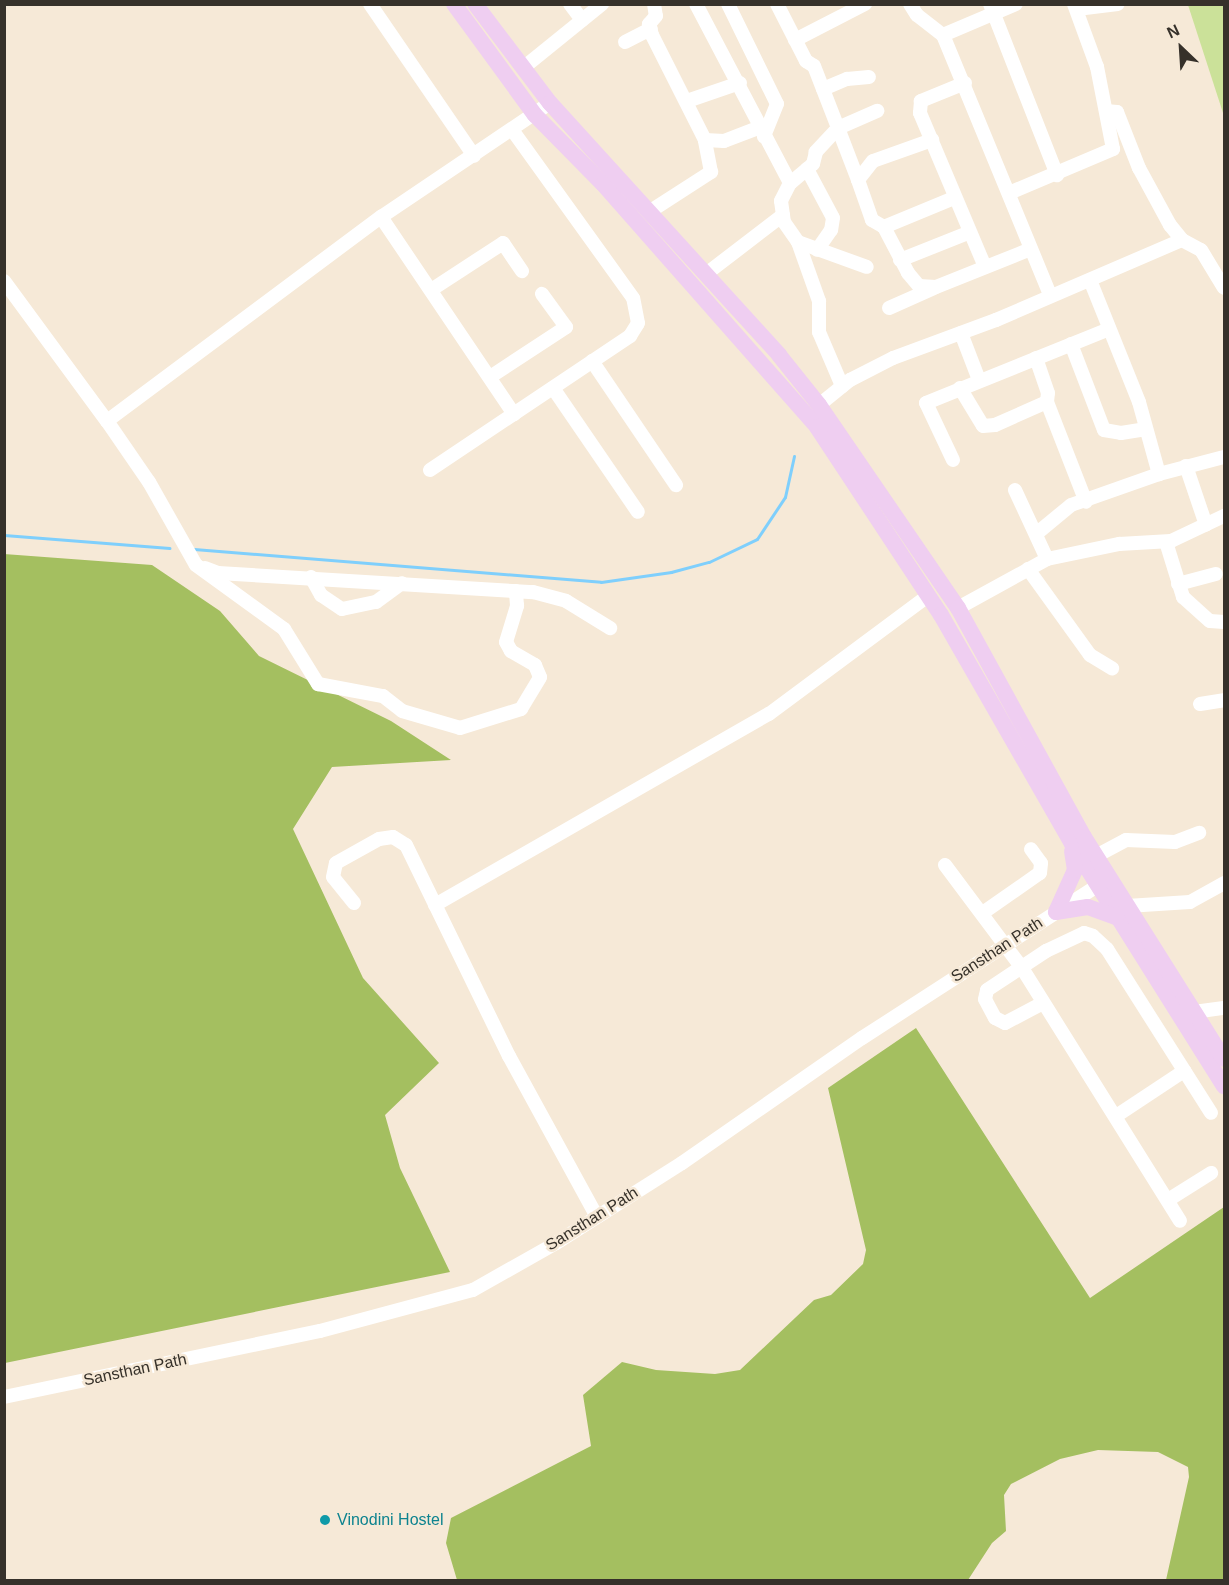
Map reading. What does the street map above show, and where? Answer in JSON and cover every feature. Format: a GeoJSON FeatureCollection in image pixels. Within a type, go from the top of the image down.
{"type":"FeatureCollection","features":[{"type":"Feature","properties":{"kind":"main road"},"geometry":{"type":"LineString","coordinates":[[454,4],[535,115],[603,184],[817,427],[928,596],[1072,844],[1103,882],[1224,1059]]}},
{"type":"Feature","properties":{"kind":"main road"},"geometry":{"type":"LineString","coordinates":[[475,4],[550,103],[706,274],[819,405],[958,608],[1096,856],[1103,882]]}},
{"type":"Feature","properties":{"kind":"main road"},"geometry":{"type":"LineString","coordinates":[[1072,844],[1075,870],[1056,912],[1097,908],[1123,912]]}},
{"type":"Feature","properties":{"kind":"main road"},"geometry":{"type":"LineString","coordinates":[[1123,912],[1224,1086]]}},
{"type":"Feature","properties":{"kind":"street"},"geometry":{"type":"LineString","coordinates":[[370,4],[474,156]]}},
{"type":"Feature","properties":{"kind":"street"},"geometry":{"type":"LineString","coordinates":[[570,4],[582,20]]}},
{"type":"Feature","properties":{"kind":"street"},"geometry":{"type":"LineString","coordinates":[[523,68],[602,4]]}},
{"type":"Feature","properties":{"kind":"street"},"geometry":{"type":"LineString","coordinates":[[649,212],[711,172],[705,140],[649,24],[656,16],[654,4]]}},
{"type":"Feature","properties":{"kind":"street"},"geometry":{"type":"LineString","coordinates":[[696,4],[740,83],[761,132],[790,183]]}},
{"type":"Feature","properties":{"kind":"street"},"geometry":{"type":"LineString","coordinates":[[705,140],[724,141],[761,132],[777,104],[766,76],[728,4]]}},
{"type":"Feature","properties":{"kind":"street"},"geometry":{"type":"LineString","coordinates":[[777,4],[806,61],[814,66],[872,220],[884,227],[900,260],[919,286],[936,287]]}},
{"type":"Feature","properties":{"kind":"street"},"geometry":{"type":"LineString","coordinates":[[795,40],[865,4]]}},
{"type":"Feature","properties":{"kind":"street"},"geometry":{"type":"LineString","coordinates":[[910,4],[917,15],[943,35],[965,83],[1050,295]]}},
{"type":"Feature","properties":{"kind":"street"},"geometry":{"type":"LineString","coordinates":[[943,35],[992,9],[1016,4]]}},
{"type":"Feature","properties":{"kind":"street"},"geometry":{"type":"LineString","coordinates":[[1010,193],[1057,175],[1113,149],[1106,111],[1076,7],[1119,4]]}},
{"type":"Feature","properties":{"kind":"street"},"geometry":{"type":"LineString","coordinates":[[992,9],[1057,175]]}},
{"type":"Feature","properties":{"kind":"street"},"geometry":{"type":"LineString","coordinates":[[625,42],[651,29]]}},
{"type":"Feature","properties":{"kind":"street"},"geometry":{"type":"LineString","coordinates":[[823,89],[846,79],[869,77]]}},
{"type":"Feature","properties":{"kind":"street"},"geometry":{"type":"LineString","coordinates":[[687,101],[740,83]]}},
{"type":"Feature","properties":{"kind":"street"},"geometry":{"type":"LineString","coordinates":[[965,83],[921,101],[920,113],[968,233],[985,267]]}},
{"type":"Feature","properties":{"kind":"street"},"geometry":{"type":"LineString","coordinates":[[107,421],[381,218],[513,131],[550,103]]}},
{"type":"Feature","properties":{"kind":"street"},"geometry":{"type":"LineString","coordinates":[[842,386],[819,332],[819,301],[798,242],[783,215],[780,201],[790,183],[813,164],[816,152],[838,128],[877,111]]}},
{"type":"Feature","properties":{"kind":"street"},"geometry":{"type":"LineString","coordinates":[[1106,111],[1117,112],[1152,194],[1182,240],[1201,250],[1224,288]]}},
{"type":"Feature","properties":{"kind":"street"},"geometry":{"type":"LineString","coordinates":[[430,470],[630,336],[638,323],[638,312],[587,230],[513,131]]}},
{"type":"Feature","properties":{"kind":"street"},"geometry":{"type":"LineString","coordinates":[[858,180],[873,161],[932,140]]}},
{"type":"Feature","properties":{"kind":"street"},"geometry":{"type":"LineString","coordinates":[[807,169],[833,218],[831,230],[817,250]]}},
{"type":"Feature","properties":{"kind":"street"},"geometry":{"type":"LineString","coordinates":[[884,227],[954,198]]}},
{"type":"Feature","properties":{"kind":"street"},"geometry":{"type":"LineString","coordinates":[[706,274],[783,215]]}},
{"type":"Feature","properties":{"kind":"street"},"geometry":{"type":"LineString","coordinates":[[381,218],[514,414]]}},
{"type":"Feature","properties":{"kind":"street"},"geometry":{"type":"LineString","coordinates":[[900,260],[968,233]]}},
{"type":"Feature","properties":{"kind":"street"},"geometry":{"type":"LineString","coordinates":[[819,405],[842,386],[893,358],[961,333],[1182,240]]}},
{"type":"Feature","properties":{"kind":"street"},"geometry":{"type":"LineString","coordinates":[[798,242],[867,267]]}},
{"type":"Feature","properties":{"kind":"street"},"geometry":{"type":"LineString","coordinates":[[431,290],[503,243],[522,271]]}},
{"type":"Feature","properties":{"kind":"street"},"geometry":{"type":"LineString","coordinates":[[889,308],[1031,249]]}},
{"type":"Feature","properties":{"kind":"street"},"geometry":{"type":"LineString","coordinates":[[4,280],[107,421],[148,482],[196,565],[284,629],[318,684],[383,696],[402,711],[460,728],[521,709],[538,682],[540,670],[511,651],[506,642],[517,606],[516,591]]}},
{"type":"Feature","properties":{"kind":"street"},"geometry":{"type":"LineString","coordinates":[[1090,280],[1139,402],[1159,474]]}},
{"type":"Feature","properties":{"kind":"street"},"geometry":{"type":"LineString","coordinates":[[490,377],[566,327],[542,294]]}},
{"type":"Feature","properties":{"kind":"street"},"geometry":{"type":"LineString","coordinates":[[953,460],[926,403],[1109,329]]}},
{"type":"Feature","properties":{"kind":"street"},"geometry":{"type":"LineString","coordinates":[[961,333],[980,380]]}},
{"type":"Feature","properties":{"kind":"street"},"geometry":{"type":"LineString","coordinates":[[1071,344],[1104,430],[1121,433],[1145,429]]}},
{"type":"Feature","properties":{"kind":"street"},"geometry":{"type":"LineString","coordinates":[[1036,358],[1048,393],[1047,402],[1086,502]]}},
{"type":"Feature","properties":{"kind":"street"},"geometry":{"type":"LineString","coordinates":[[592,361],[676,484]]}},
{"type":"Feature","properties":{"kind":"street"},"geometry":{"type":"LineString","coordinates":[[553,388],[638,512]]}},
{"type":"Feature","properties":{"kind":"street"},"geometry":{"type":"LineString","coordinates":[[960,388],[982,426],[994,424],[1047,402]]}},
{"type":"Feature","properties":{"kind":"street"},"geometry":{"type":"LineString","coordinates":[[1036,534],[1071,505],[1086,502],[1159,474],[1224,457]]}},
{"type":"Feature","properties":{"kind":"street"},"geometry":{"type":"LineString","coordinates":[[1186,466],[1206,525]]}},
{"type":"Feature","properties":{"kind":"street"},"geometry":{"type":"LineString","coordinates":[[1015,490],[1047,559]]}},
{"type":"Feature","properties":{"kind":"street"},"geometry":{"type":"LineString","coordinates":[[958,608],[1047,559],[1119,544],[1166,542],[1224,516]]}},
{"type":"Feature","properties":{"kind":"street"},"geometry":{"type":"LineString","coordinates":[[1166,542],[1183,597],[1210,621],[1224,622]]}},
{"type":"Feature","properties":{"kind":"street"},"geometry":{"type":"LineString","coordinates":[[196,565],[218,573],[516,591],[566,600],[610,628]]}},
{"type":"Feature","properties":{"kind":"street"},"geometry":{"type":"LineString","coordinates":[[1028,569],[1090,655],[1112,668]]}},
{"type":"Feature","properties":{"kind":"street"},"geometry":{"type":"LineString","coordinates":[[1178,584],[1216,574]]}},
{"type":"Feature","properties":{"kind":"street"},"geometry":{"type":"LineString","coordinates":[[311,577],[321,595],[342,609],[376,602],[402,583]]}},
{"type":"Feature","properties":{"kind":"street"},"geometry":{"type":"LineString","coordinates":[[435,905],[769,714],[928,596]]}},
{"type":"Feature","properties":{"kind":"street"},"geometry":{"type":"LineString","coordinates":[[1200,704],[1224,700]]}},
{"type":"Feature","properties":{"kind":"street"},"geometry":{"type":"LineString","coordinates":[[1096,856],[1126,840],[1175,842],[1199,833]]}},
{"type":"Feature","properties":{"kind":"street"},"geometry":{"type":"LineString","coordinates":[[354,903],[333,877],[332,869],[379,839],[393,837],[406,845],[509,1056],[596,1215]]}},
{"type":"Feature","properties":{"kind":"street"},"geometry":{"type":"LineString","coordinates":[[984,912],[1040,873],[1041,863],[1031,849]]}},
{"type":"Feature","properties":{"kind":"street"},"geometry":{"type":"LineString","coordinates":[[945,864],[984,912],[1022,968],[1180,1221]]}},
{"type":"Feature","properties":{"kind":"street","name":"Sansthan Path"},"geometry":{"type":"LineString","coordinates":[[4,1397],[320,1331],[473,1290],[556,1244],[596,1215],[682,1163],[862,1038],[1103,882]]}},
{"type":"Feature","properties":{"kind":"street"},"geometry":{"type":"LineString","coordinates":[[1123,912],[1190,902],[1224,883]]}},
{"type":"Feature","properties":{"kind":"street"},"geometry":{"type":"LineString","coordinates":[[1042,1003],[1005,1023],[995,1018],[988,1008],[987,990],[1065,940],[1084,933],[1093,936],[1107,949],[1211,1113]]}},
{"type":"Feature","properties":{"kind":"street"},"geometry":{"type":"LineString","coordinates":[[1194,1012],[1224,1008]]}},
{"type":"Feature","properties":{"kind":"street"},"geometry":{"type":"LineString","coordinates":[[1116,1116],[1184,1071]]}},
{"type":"Feature","properties":{"kind":"street"},"geometry":{"type":"LineString","coordinates":[[1168,1200],[1210,1173]]}},
{"type":"Feature","properties":{"kind":"green space"},"geometry":{"type":"Polygon","coordinates":[[[1188,5],[1224,5],[1224,116],[1188,5]]]}},
{"type":"Feature","properties":{"kind":"green space"},"geometry":{"type":"Polygon","coordinates":[[[4,554],[152,565],[220,611],[259,656],[391,721],[451,760],[332,767],[293,829],[363,978],[439,1063],[385,1115],[400,1168],[450,1272],[5,1363],[4,554]]]}},
{"type":"Feature","properties":{"kind":"green space"},"geometry":{"type":"Polygon","coordinates":[[[916,1028],[1090,1298],[1224,1207],[1224,1580],[1166,1580],[1189,1477],[1188,1467],[1158,1452],[1098,1450],[1060,1459],[1011,1484],[1004,1495],[1006,1531],[992,1543],[968,1580],[457,1580],[446,1543],[451,1518],[591,1446],[583,1395],[622,1362],[656,1370],[715,1374],[740,1370],[814,1300],[831,1295],[863,1264],[866,1250],[828,1088],[916,1028]]]}},
{"type":"Feature","properties":{"kind":"waterway"},"geometry":{"type":"LineString","coordinates":[[194,549],[601,582],[671,572],[709,562],[757,539],[785,497],[794,456]]}},
{"type":"Feature","properties":{"kind":"waterway"},"geometry":{"type":"LineString","coordinates":[[4,535],[169,548]]}},
{"type":"Feature","properties":{"kind":"place","name":"Vinodini Hostel"},"geometry":{"type":"Point","coordinates":[325,1520]}}]}
